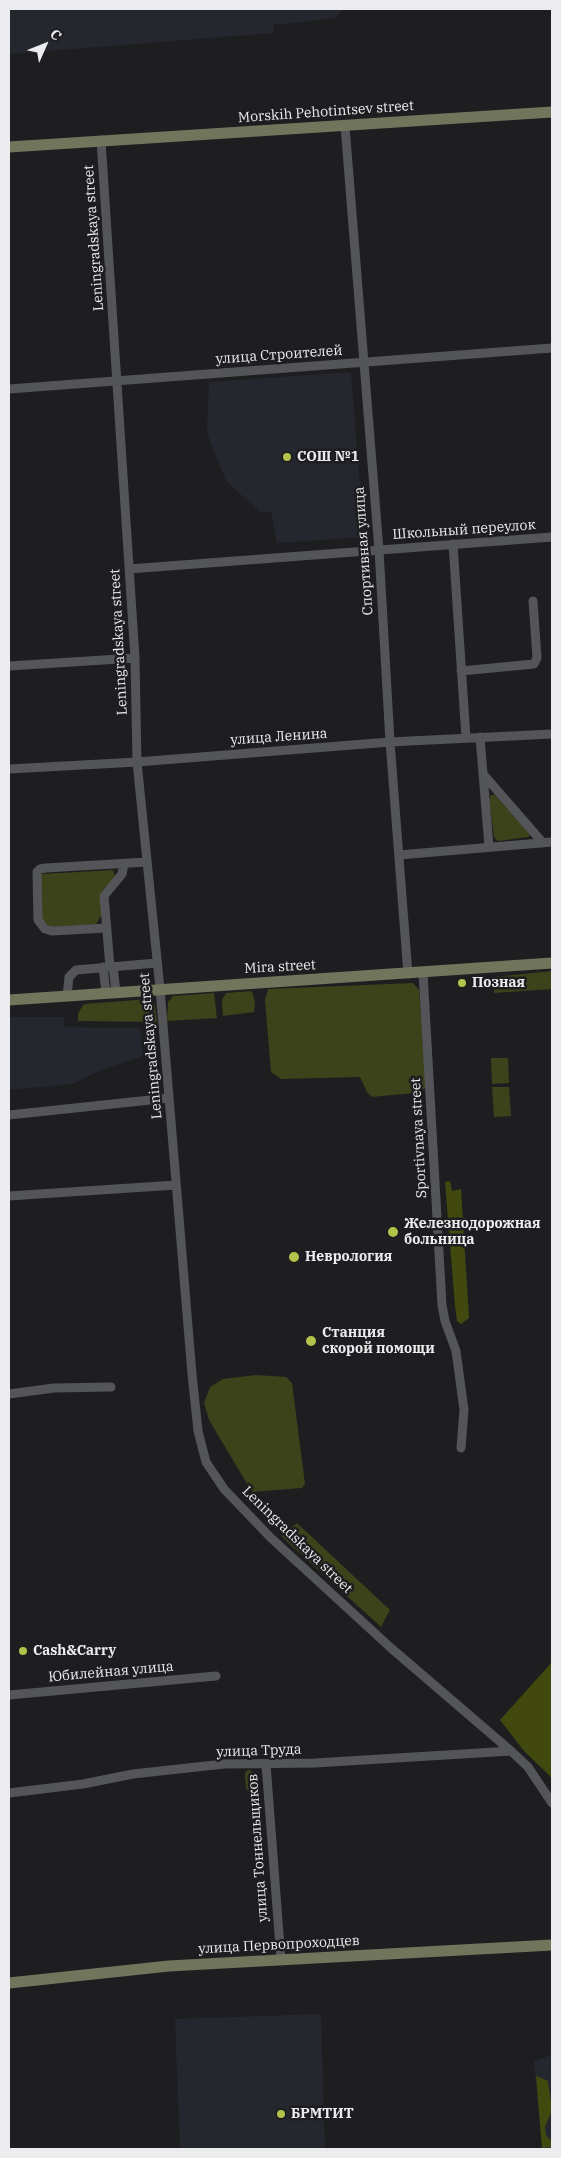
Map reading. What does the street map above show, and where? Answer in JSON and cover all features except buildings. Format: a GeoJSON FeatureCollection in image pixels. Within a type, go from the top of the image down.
{"type":"FeatureCollection","features":[{"type":"Feature","properties":{"kind":"street","name":"Morskih Pehotintsev street"},"geometry":{"type":"LineString","coordinates":[[9,147],[552,112]]}},
{"type":"Feature","properties":{"kind":"street","name":"Спортивная улица"},"geometry":{"type":"LineString","coordinates":[[345,126],[362,362],[379,550],[390,742],[408,974]]}},
{"type":"Feature","properties":{"kind":"street","name":"Leningradskaya street"},"geometry":{"type":"LineString","coordinates":[[101,140],[135,658],[137,762],[160,989],[198,1431],[206,1462],[224,1489],[271,1538],[391,1648],[511,1751],[528,1767],[552,1802]]}},
{"type":"Feature","properties":{"kind":"street","name":"улица Строителей"},"geometry":{"type":"LineString","coordinates":[[9,389],[552,348]]}},
{"type":"Feature","properties":{"kind":"street","name":"Школьный переулок"},"geometry":{"type":"LineString","coordinates":[[129,569],[552,537]]}},
{"type":"Feature","properties":{"kind":"street"},"geometry":{"type":"LineString","coordinates":[[453,544],[466,738]]}},
{"type":"Feature","properties":{"kind":"street"},"geometry":{"type":"LineString","coordinates":[[461,671],[534,664],[537,658],[533,601]]}},
{"type":"Feature","properties":{"kind":"street"},"geometry":{"type":"LineString","coordinates":[[9,666],[135,658]]}},
{"type":"Feature","properties":{"kind":"street","name":"улица Ленина"},"geometry":{"type":"LineString","coordinates":[[9,769],[137,762],[390,742],[552,734]]}},
{"type":"Feature","properties":{"kind":"street"},"geometry":{"type":"LineString","coordinates":[[480,738],[489,847]]}},
{"type":"Feature","properties":{"kind":"street"},"geometry":{"type":"LineString","coordinates":[[483,774],[547,842]]}},
{"type":"Feature","properties":{"kind":"street"},"geometry":{"type":"LineString","coordinates":[[399,855],[547,842]]}},
{"type":"Feature","properties":{"kind":"street"},"geometry":{"type":"LineString","coordinates":[[106,928],[52,931],[45,929],[38,920],[36,874],[38,870],[43,868],[147,862]]}},
{"type":"Feature","properties":{"kind":"street"},"geometry":{"type":"LineString","coordinates":[[111,993],[104,896],[122,874],[124,864]]}},
{"type":"Feature","properties":{"kind":"street"},"geometry":{"type":"LineString","coordinates":[[67,996],[68,981],[71,974],[81,969],[157,963]]}},
{"type":"Feature","properties":{"kind":"street","name":"Mira street"},"geometry":{"type":"LineString","coordinates":[[9,1000],[552,963]]}},
{"type":"Feature","properties":{"kind":"street","name":"Sportivnaya street"},"geometry":{"type":"LineString","coordinates":[[423,973],[442,1305],[445,1321],[456,1350],[464,1410],[460,1448]]}},
{"type":"Feature","properties":{"kind":"street"},"geometry":{"type":"LineString","coordinates":[[9,1115],[169,1098]]}},
{"type":"Feature","properties":{"kind":"street"},"geometry":{"type":"LineString","coordinates":[[9,1196],[176,1185]]}},
{"type":"Feature","properties":{"kind":"street"},"geometry":{"type":"LineString","coordinates":[[9,1394],[54,1388],[111,1387]]}},
{"type":"Feature","properties":{"kind":"street","name":"Юбилейная улица"},"geometry":{"type":"LineString","coordinates":[[9,1695],[216,1676]]}},
{"type":"Feature","properties":{"kind":"street","name":"улица Труда"},"geometry":{"type":"LineString","coordinates":[[9,1793],[83,1784],[134,1774],[224,1764],[379,1760],[511,1751]]}},
{"type":"Feature","properties":{"kind":"street","name":"улица Тоннельщиков"},"geometry":{"type":"LineString","coordinates":[[266,1764],[281,1960]]}},
{"type":"Feature","properties":{"kind":"street","name":"улица Первопроходцев"},"geometry":{"type":"LineString","coordinates":[[9,1983],[169,1966],[552,1945]]}},
{"type":"Feature","properties":{"kind":"shaded area"},"geometry":{"type":"Polygon","coordinates":[[[9,9],[343,9],[336,18],[274,25],[274,33],[9,54],[9,9]]]}},
{"type":"Feature","properties":{"kind":"shaded area","name":"СОШ №1"},"geometry":{"type":"Polygon","coordinates":[[[351,372],[364,537],[277,543],[271,512],[260,512],[226,481],[207,433],[209,382],[351,372]]]}},
{"type":"Feature","properties":{"kind":"shaded area"},"geometry":{"type":"Polygon","coordinates":[[[9,1017],[64,1017],[65,1027],[140,1028],[143,1056],[99,1071],[73,1084],[9,1090],[9,1017]]]}},
{"type":"Feature","properties":{"kind":"shaded area"},"geometry":{"type":"Polygon","coordinates":[[[321,2014],[325,2149],[180,2149],[175,2019],[321,2014]]]}},
{"type":"Feature","properties":{"kind":"shaded area"},"geometry":{"type":"Polygon","coordinates":[[[552,2055],[552,2149],[542,2149],[534,2061],[552,2055]]]}},
{"type":"Feature","properties":{"kind":"green space"},"geometry":{"type":"Polygon","coordinates":[[[491,795],[495,795],[530,834],[528,837],[498,841],[494,837],[489,800],[491,795]]]}},
{"type":"Feature","properties":{"kind":"green space"},"geometry":{"type":"Polygon","coordinates":[[[113,870],[115,876],[101,892],[101,916],[96,924],[51,927],[42,920],[40,876],[42,874],[113,870]]]}},
{"type":"Feature","properties":{"kind":"green space"},"geometry":{"type":"Polygon","coordinates":[[[552,971],[552,989],[494,993],[493,977],[552,971]]]}},
{"type":"Feature","properties":{"kind":"green space"},"geometry":{"type":"Polygon","coordinates":[[[413,983],[419,990],[426,1088],[414,1093],[372,1097],[367,1092],[360,1077],[281,1079],[271,1072],[265,1000],[268,989],[413,983]]]}},
{"type":"Feature","properties":{"kind":"green space"},"geometry":{"type":"Polygon","coordinates":[[[252,991],[255,1002],[254,1012],[223,1016],[222,1000],[226,993],[252,991]]]}},
{"type":"Feature","properties":{"kind":"green space"},"geometry":{"type":"Polygon","coordinates":[[[214,993],[217,1018],[167,1021],[168,1002],[173,996],[214,993]]]}},
{"type":"Feature","properties":{"kind":"green space"},"geometry":{"type":"Polygon","coordinates":[[[149,999],[155,1005],[157,1022],[78,1021],[78,1013],[84,1004],[149,999]]]}},
{"type":"Feature","properties":{"kind":"green space"},"geometry":{"type":"Polygon","coordinates":[[[491,1058],[508,1058],[509,1083],[492,1084],[491,1058]]]}},
{"type":"Feature","properties":{"kind":"green space"},"geometry":{"type":"Polygon","coordinates":[[[492,1087],[509,1087],[511,1116],[494,1117],[492,1087]]]}},
{"type":"Feature","properties":{"kind":"green space"},"geometry":{"type":"Polygon","coordinates":[[[450,1181],[452,1191],[461,1189],[469,1318],[461,1324],[457,1321],[455,1306],[445,1182],[450,1181]]]}},
{"type":"Feature","properties":{"kind":"green space"},"geometry":{"type":"Polygon","coordinates":[[[256,1375],[286,1377],[292,1383],[305,1484],[302,1488],[252,1492],[209,1420],[204,1403],[210,1387],[223,1379],[256,1375]]]}},
{"type":"Feature","properties":{"kind":"green space"},"geometry":{"type":"Polygon","coordinates":[[[297,1523],[390,1610],[381,1627],[281,1536],[297,1523]]]}},
{"type":"Feature","properties":{"kind":"green space"},"geometry":{"type":"Polygon","coordinates":[[[552,1662],[552,1778],[524,1751],[500,1720],[552,1662]]]}},
{"type":"Feature","properties":{"kind":"green space"},"geometry":{"type":"Polygon","coordinates":[[[250,1770],[256,1775],[257,1787],[253,1792],[248,1791],[246,1788],[245,1775],[246,1771],[250,1770]]]}},
{"type":"Feature","properties":{"kind":"green space"},"geometry":{"type":"Polygon","coordinates":[[[536,2076],[548,2081],[552,2110],[545,2127],[546,2136],[552,2141],[552,2147],[542,2148],[536,2076]]]}},
{"type":"Feature","properties":{"kind":"place","name":"СОШ №1"},"geometry":{"type":"Point","coordinates":[287,457]}},
{"type":"Feature","properties":{"kind":"place","name":"Позная"},"geometry":{"type":"Point","coordinates":[462,983]}},
{"type":"Feature","properties":{"kind":"place","name":"Железнодорожная больница"},"geometry":{"type":"Point","coordinates":[393,1232]}},
{"type":"Feature","properties":{"kind":"place","name":"Неврология"},"geometry":{"type":"Point","coordinates":[294,1257]}},
{"type":"Feature","properties":{"kind":"place","name":"Станция скорой помощи"},"geometry":{"type":"Point","coordinates":[311,1341]}},
{"type":"Feature","properties":{"kind":"place","name":"Cash&Carry"},"geometry":{"type":"Point","coordinates":[23,1651]}},
{"type":"Feature","properties":{"kind":"place","name":"БРМТИТ"},"geometry":{"type":"Point","coordinates":[281,2114]}}]}
